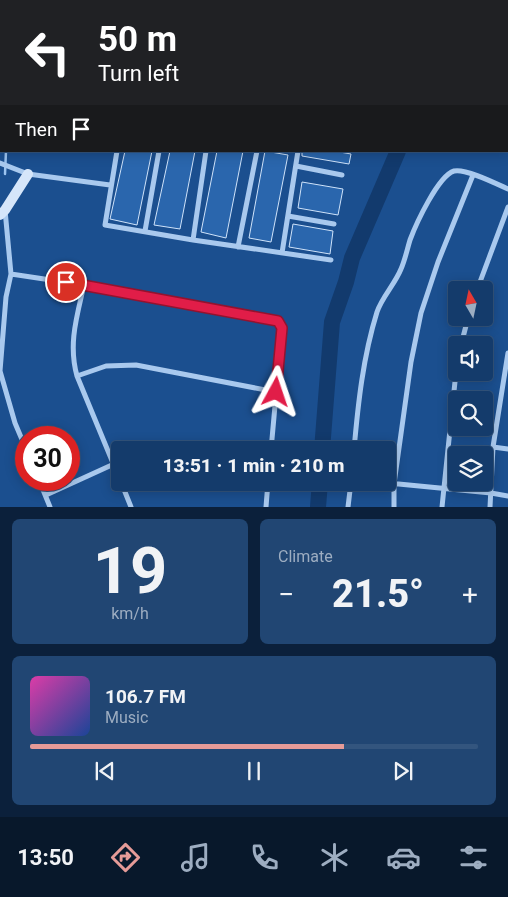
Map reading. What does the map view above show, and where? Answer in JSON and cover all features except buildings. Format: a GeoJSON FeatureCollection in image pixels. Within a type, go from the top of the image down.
{"type":"FeatureCollection","features":[{"type":"Feature","properties":{"kind":"main road"},"geometry":{"type":"LineString","coordinates":[[3,213],[28,174]]}},
{"type":"Feature","properties":{"kind":"street"},"geometry":{"type":"LineString","coordinates":[[117,152],[105,225],[331,260]]}},
{"type":"Feature","properties":{"kind":"street"},"geometry":{"type":"LineString","coordinates":[[145,231],[158,152]]}},
{"type":"Feature","properties":{"kind":"street"},"geometry":{"type":"LineString","coordinates":[[193,240],[206,152]]}},
{"type":"Feature","properties":{"kind":"street"},"geometry":{"type":"LineString","coordinates":[[238,247],[256,152]]}},
{"type":"Feature","properties":{"kind":"street"},"geometry":{"type":"LineString","coordinates":[[282,253],[298,152]]}},
{"type":"Feature","properties":{"kind":"street"},"geometry":{"type":"LineString","coordinates":[[0,163],[28,174],[110,185]]}},
{"type":"Feature","properties":{"kind":"street"},"geometry":{"type":"LineString","coordinates":[[296,166],[342,175]]}},
{"type":"Feature","properties":{"kind":"street"},"geometry":{"type":"LineString","coordinates":[[355,441],[359,395],[378,309],[401,270],[411,239],[424,210],[440,185],[453,172],[459,171],[473,175],[508,189]]}},
{"type":"Feature","properties":{"kind":"street"},"geometry":{"type":"LineString","coordinates":[[396,470],[411,362],[421,313],[438,262],[473,175]]}},
{"type":"Feature","properties":{"kind":"street"},"geometry":{"type":"LineString","coordinates":[[480,281],[508,207]]}},
{"type":"Feature","properties":{"kind":"street"},"geometry":{"type":"LineString","coordinates":[[3,213],[11,274],[6,297],[0,371],[16,426]]}},
{"type":"Feature","properties":{"kind":"street"},"geometry":{"type":"LineString","coordinates":[[288,216],[334,224]]}},
{"type":"Feature","properties":{"kind":"street"},"geometry":{"type":"LineString","coordinates":[[11,274],[84,285],[278,321],[282,328],[272,441]]}},
{"type":"Feature","properties":{"kind":"street"},"geometry":{"type":"LineString","coordinates":[[84,285],[75,326],[72,358],[77,376],[111,451]]}},
{"type":"Feature","properties":{"kind":"street"},"geometry":{"type":"LineString","coordinates":[[508,353],[493,447],[508,449]]}},
{"type":"Feature","properties":{"kind":"street"},"geometry":{"type":"LineString","coordinates":[[77,376],[106,366],[136,366],[276,392]]}},
{"type":"Feature","properties":{"kind":"street"},"geometry":{"type":"LineString","coordinates":[[442,507],[455,381]]}},
{"type":"Feature","properties":{"kind":"street"},"geometry":{"type":"LineString","coordinates":[[46,495],[111,467]]}},
{"type":"Feature","properties":{"kind":"street"},"geometry":{"type":"LineString","coordinates":[[396,484],[508,496]]}},
{"type":"Feature","properties":{"kind":"street"},"geometry":{"type":"LineString","coordinates":[[44,491],[50,507]]}},
{"type":"Feature","properties":{"kind":"street"},"geometry":{"type":"LineString","coordinates":[[125,491],[131,507]]}},
{"type":"Feature","properties":{"kind":"street"},"geometry":{"type":"LineString","coordinates":[[266,507],[267,491]]}},
{"type":"Feature","properties":{"kind":"street"},"geometry":{"type":"LineString","coordinates":[[348,507],[349,491]]}},
{"type":"Feature","properties":{"kind":"street"},"geometry":{"type":"LineString","coordinates":[[394,491],[394,507]]}},
{"type":"Feature","properties":{"kind":"street"},"geometry":{"type":"LineString","coordinates":[[490,507],[491,493]]}},
{"type":"Feature","properties":{"kind":"lane"},"geometry":{"type":"LineString","coordinates":[[502,391],[508,388]]}},
{"type":"Feature","properties":{"kind":"waterway"},"geometry":{"type":"LineString","coordinates":[[5,174],[6,152]]}},
{"type":"Feature","properties":{"kind":"waterway"},"geometry":{"type":"LineString","coordinates":[[323,441],[332,322],[352,258],[398,152]]}},
{"type":"Feature","properties":{"kind":"waterway"},"geometry":{"type":"LineString","coordinates":[[318,507],[319,491]]}},
{"type":"Feature","properties":{"kind":"route"},"geometry":{"type":"LineString","coordinates":[[66,282],[278,321],[282,328],[276,392]]}}]}
